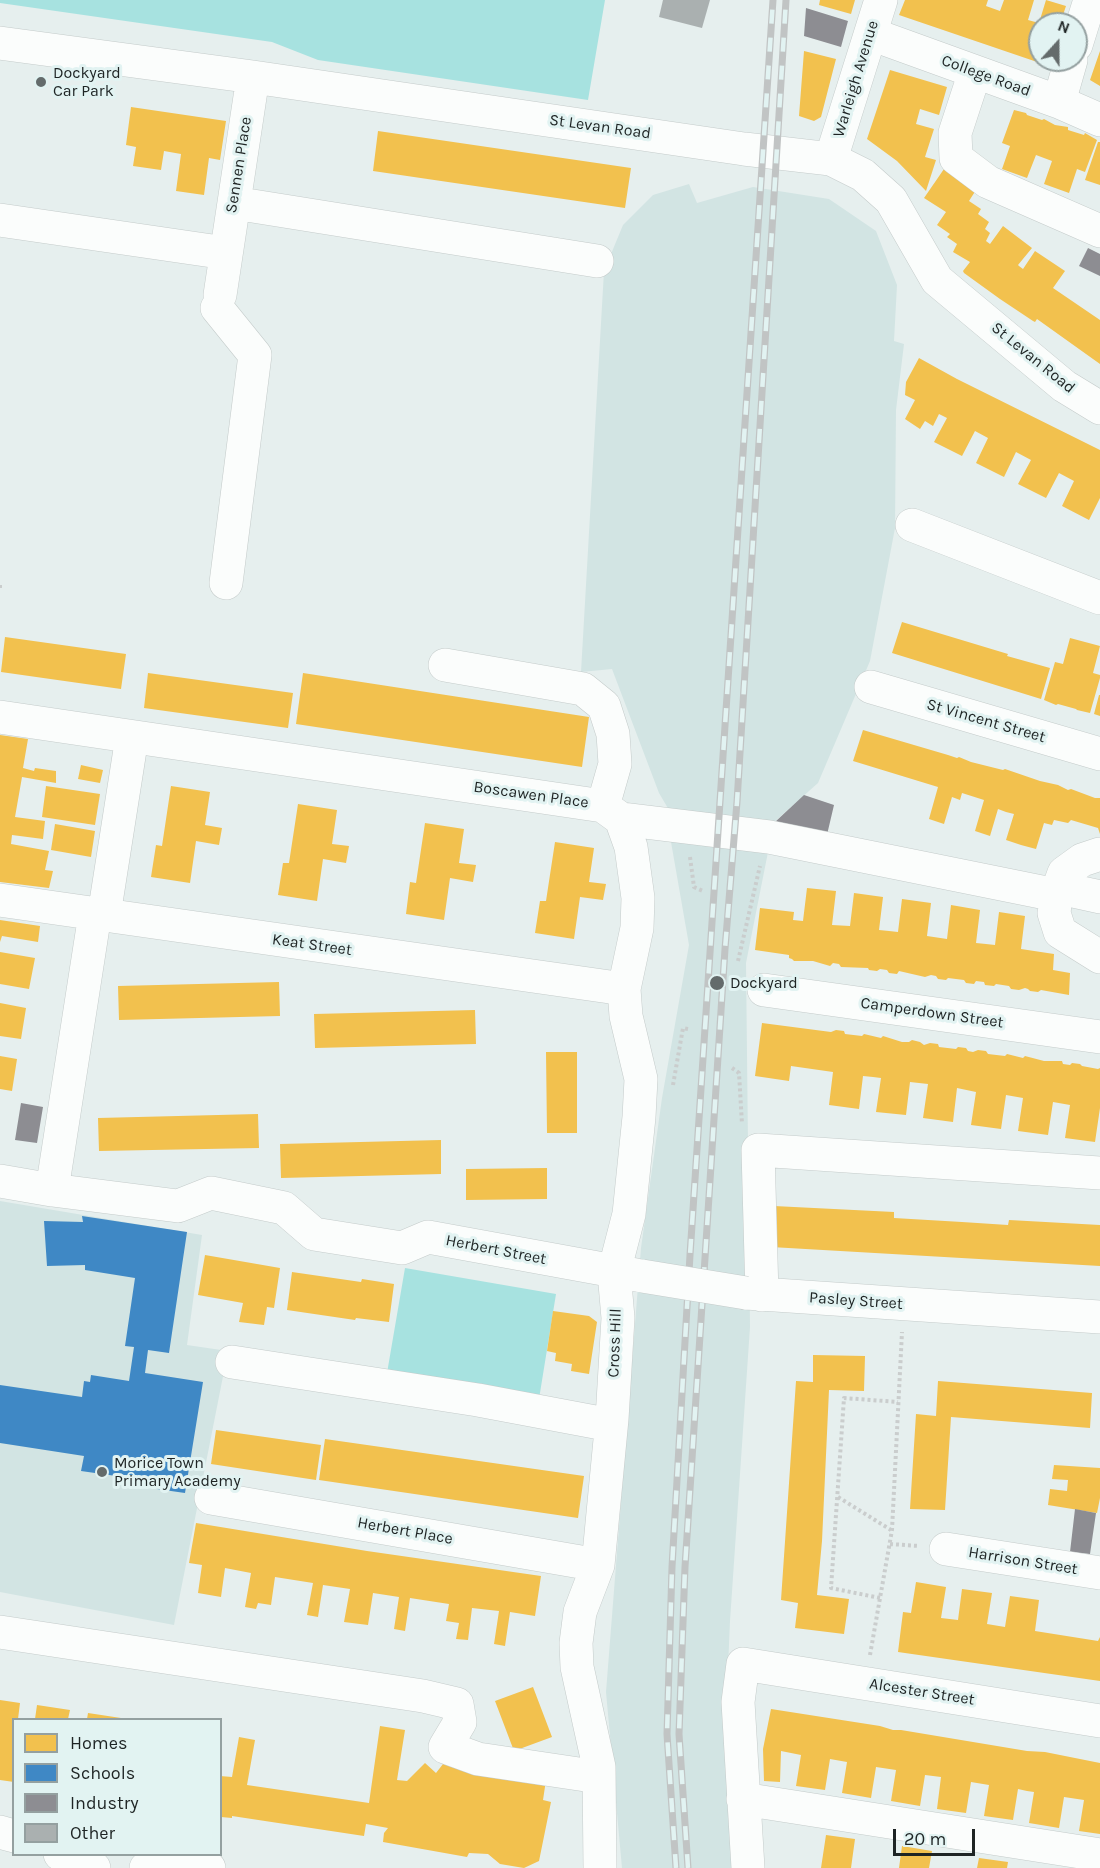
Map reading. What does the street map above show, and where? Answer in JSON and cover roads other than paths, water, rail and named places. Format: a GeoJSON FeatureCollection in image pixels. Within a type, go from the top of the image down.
{"type":"FeatureCollection","features":[{"type":"Feature","properties":{"kind":"street","name":"Warleigh Avenue"},"geometry":{"type":"LineString","coordinates":[[831,159],[881,0]]}},
{"type":"Feature","properties":{"kind":"street","name":"College Road"},"geometry":{"type":"LineString","coordinates":[[871,34],[1059,102],[1100,120]]}},
{"type":"Feature","properties":{"kind":"street","name":"St Levan Road"},"geometry":{"type":"LineString","coordinates":[[0,43],[253,77],[744,149],[831,159],[863,175],[891,200],[937,280],[1064,386],[1100,408]]}},
{"type":"Feature","properties":{"kind":"street"},"geometry":{"type":"LineString","coordinates":[[975,72],[955,133],[956,158],[988,182],[1100,231]]}},
{"type":"Feature","properties":{"kind":"street"},"geometry":{"type":"LineString","coordinates":[[1059,102],[1068,72]]}},
{"type":"Feature","properties":{"kind":"street","name":"Sennen Place"},"geometry":{"type":"LineString","coordinates":[[226,583],[255,355],[218,302],[253,77]]}},
{"type":"Feature","properties":{"kind":"street"},"geometry":{"type":"LineString","coordinates":[[234,203],[597,261]]}},
{"type":"Feature","properties":{"kind":"street"},"geometry":{"type":"LineString","coordinates":[[0,220],[226,254]]}},
{"type":"Feature","properties":{"kind":"street"},"geometry":{"type":"LineString","coordinates":[[912,525],[1100,598]]}},
{"type":"Feature","properties":{"kind":"street"},"geometry":{"type":"LineString","coordinates":[[445,665],[583,688],[604,706],[613,734],[615,764],[612,812]]}},
{"type":"Feature","properties":{"kind":"street","name":"St Vincent Street"},"geometry":{"type":"LineString","coordinates":[[871,687],[1100,754]]}},
{"type":"Feature","properties":{"kind":"street","name":"Boscawen Place"},"geometry":{"type":"LineString","coordinates":[[0,717],[769,837],[1100,897]]}},
{"type":"Feature","properties":{"kind":"street"},"geometry":{"type":"LineString","coordinates":[[52,1190],[132,736]]}},
{"type":"Feature","properties":{"kind":"street","name":"Cross Hill"},"geometry":{"type":"LineString","coordinates":[[600,1868],[599,1767],[577,1667],[576,1643],[580,1612],[598,1564],[618,1318],[628,1274],[629,1214],[639,1121],[640,1079],[626,1017],[624,989],[637,928],[638,898],[631,847],[612,812]]}},
{"type":"Feature","properties":{"kind":"street"},"geometry":{"type":"LineString","coordinates":[[1100,854],[1082,860],[1064,873],[1054,913],[1060,932],[1100,957]]}},
{"type":"Feature","properties":{"kind":"street","name":"Keat Street"},"geometry":{"type":"LineString","coordinates":[[0,900],[624,989]]}},
{"type":"Feature","properties":{"kind":"street","name":"Camperdown Street"},"geometry":{"type":"LineString","coordinates":[[764,990],[1100,1037]]}},
{"type":"Feature","properties":{"kind":"street"},"geometry":{"type":"LineString","coordinates":[[754,1294],[758,1150],[1100,1173]]}},
{"type":"Feature","properties":{"kind":"street","name":"Herbert Street"},"geometry":{"type":"LineString","coordinates":[[0,1181],[178,1206],[211,1193],[284,1208],[314,1234],[402,1248],[428,1237],[628,1274]]}},
{"type":"Feature","properties":{"kind":"street","name":"Pasley Street"},"geometry":{"type":"LineString","coordinates":[[628,1274],[754,1294],[1100,1317]]}},
{"type":"Feature","properties":{"kind":"street"},"geometry":{"type":"LineString","coordinates":[[232,1362],[478,1400],[611,1425]]}},
{"type":"Feature","properties":{"kind":"street","name":"Herbert Place"},"geometry":{"type":"LineString","coordinates":[[211,1498],[598,1564]]}},
{"type":"Feature","properties":{"kind":"street","name":"Harrison Street"},"geometry":{"type":"LineString","coordinates":[[946,1549],[1100,1573]]}},
{"type":"Feature","properties":{"kind":"street"},"geometry":{"type":"LineString","coordinates":[[0,1632],[423,1696],[458,1704],[460,1722],[445,1747],[477,1759],[600,1777]]}},
{"type":"Feature","properties":{"kind":"street","name":"Alcester Street"},"geometry":{"type":"LineString","coordinates":[[743,1799],[738,1702],[743,1664],[1100,1721]]}},
{"type":"Feature","properties":{"kind":"street"},"geometry":{"type":"LineString","coordinates":[[748,1868],[743,1799],[1100,1855]]}},
{"type":"Feature","properties":{"kind":"street"},"geometry":{"type":"LineString","coordinates":[[65,1856],[94,1868]]}},
{"type":"Feature","properties":{"kind":"street"},"geometry":{"type":"LineString","coordinates":[[146,1868],[167,1861],[208,1868]]}},
{"type":"Feature","properties":{"kind":"railway"},"geometry":{"type":"LineString","coordinates":[[676,1868],[667,1734],[672,1567],[690,1255],[773,0]]}},
{"type":"Feature","properties":{"kind":"railway"},"geometry":{"type":"LineString","coordinates":[[688,1868],[679,1734],[685,1567],[725,949],[737,802],[786,0]]}},
{"type":"Feature","properties":{"kind":"place","name":"Dockyard Car Park"},"geometry":{"type":"Point","coordinates":[41,82]}},
{"type":"Feature","properties":{"kind":"place","name":"Dockyard"},"geometry":{"type":"Point","coordinates":[717,983]}},
{"type":"Feature","properties":{"kind":"place","name":"Morice Town Primary Academy"},"geometry":{"type":"Point","coordinates":[102,1472]}}]}
